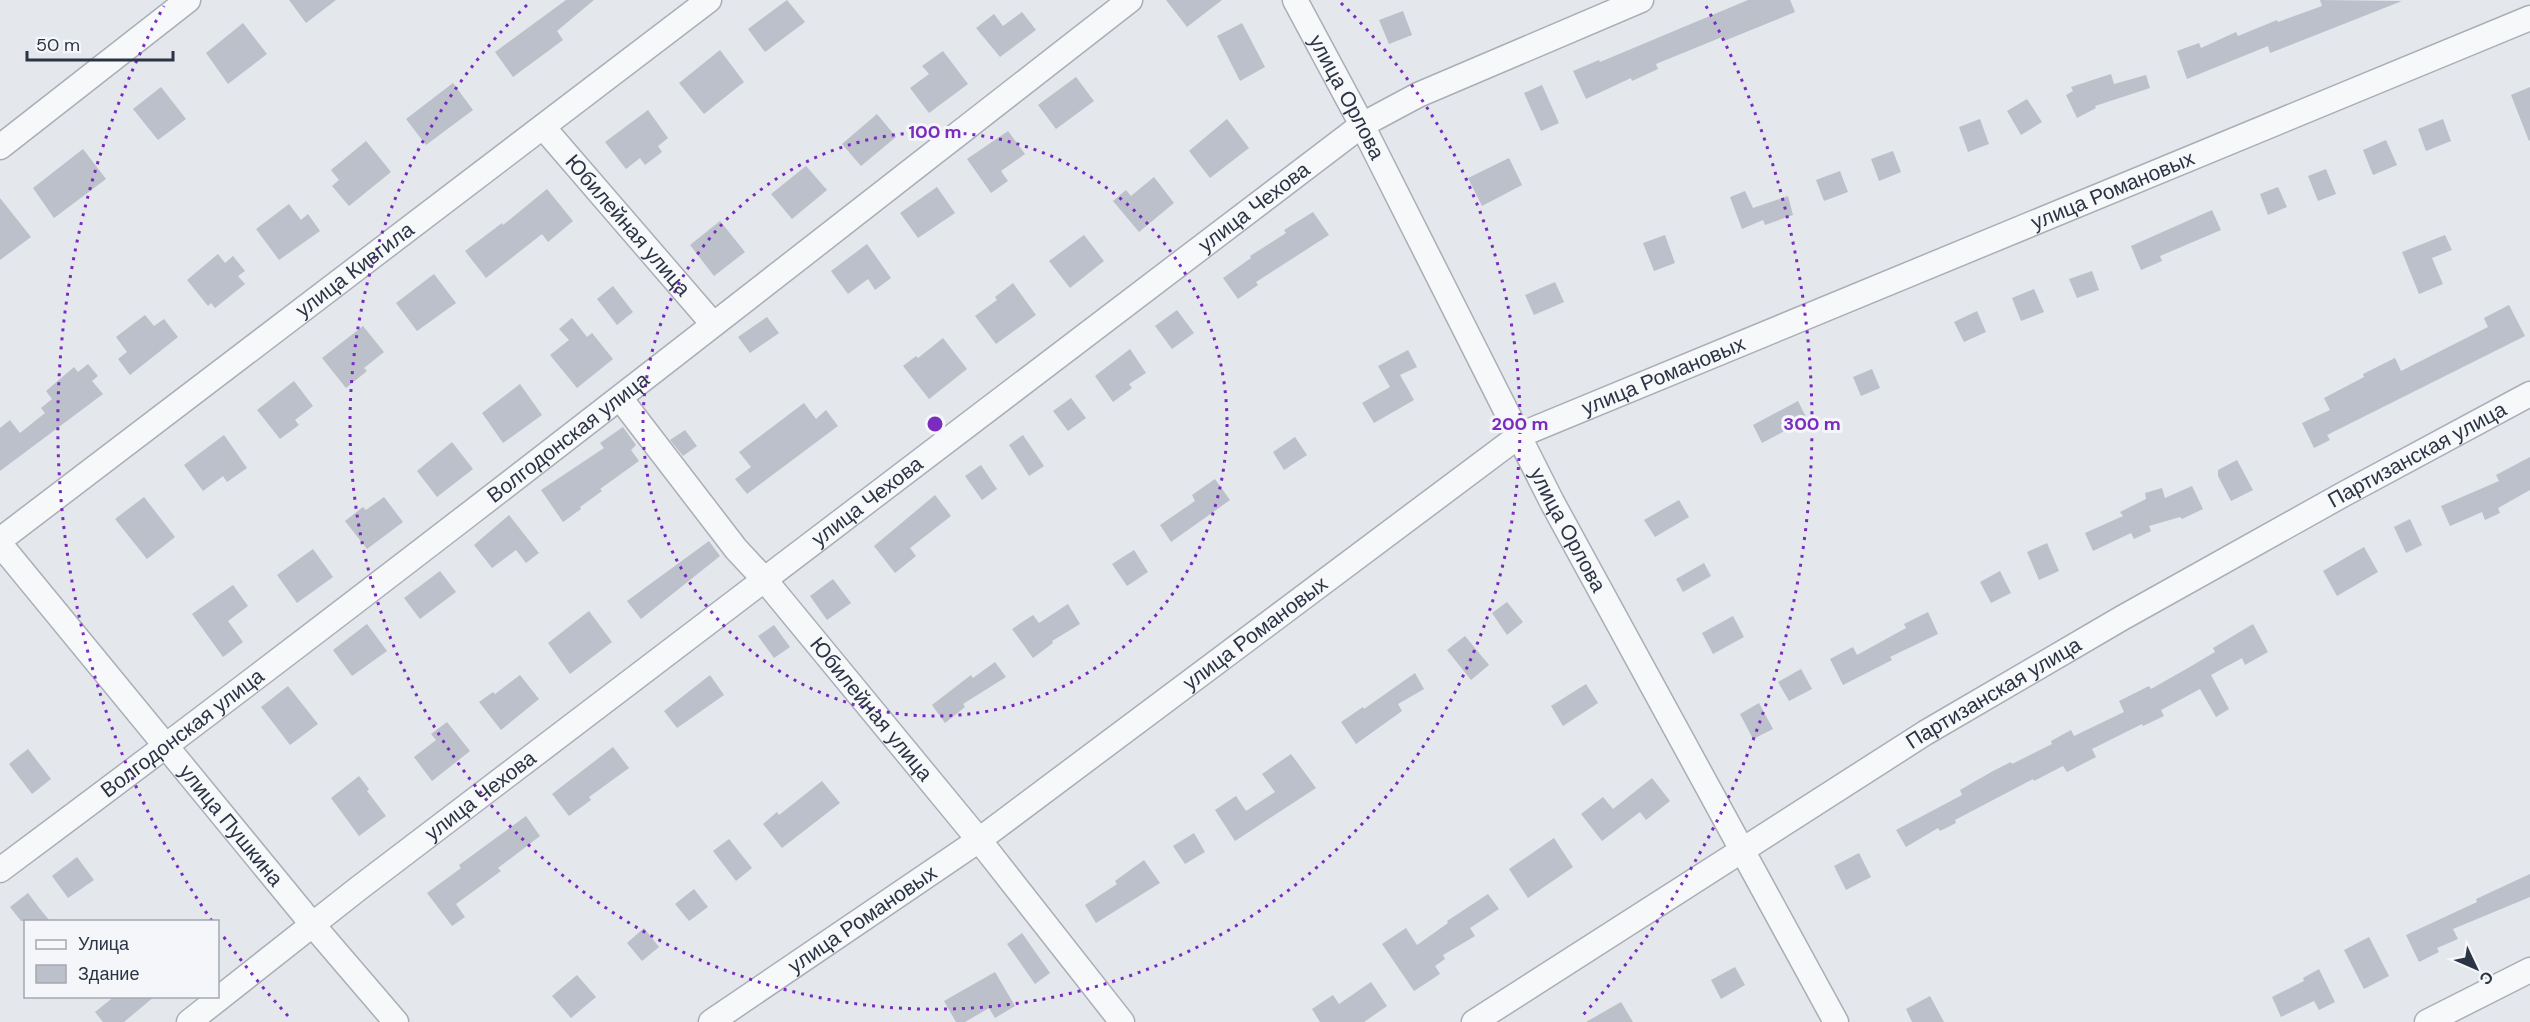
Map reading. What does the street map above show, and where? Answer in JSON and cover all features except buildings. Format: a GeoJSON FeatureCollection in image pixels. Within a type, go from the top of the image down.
{"type":"FeatureCollection","features":[{"type":"Feature","properties":{"kind":"street"},"geometry":{"type":"LineString","coordinates":[[0,147],[188,0]]}},
{"type":"Feature","properties":{"kind":"street","name":"улица Кивгила"},"geometry":{"type":"LineString","coordinates":[[0,542],[710,0]]}},
{"type":"Feature","properties":{"kind":"street","name":"Волгодонская улица"},"geometry":{"type":"LineString","coordinates":[[0,870],[167,746],[620,398],[1130,0]]}},
{"type":"Feature","properties":{"kind":"street","name":"улица Орлова"},"geometry":{"type":"LineString","coordinates":[[1295,0],[1362,125],[1552,502],[1836,1022]]}},
{"type":"Feature","properties":{"kind":"street","name":"улица Чехова"},"geometry":{"type":"LineString","coordinates":[[189,1022],[312,924],[1362,125],[1418,95],[1641,0]]}},
{"type":"Feature","properties":{"kind":"street","name":"улица Романовых"},"geometry":{"type":"LineString","coordinates":[[711,1022],[979,840],[1520,435],[2530,18]]}},
{"type":"Feature","properties":{"kind":"street","name":"Юбилейная улица"},"geometry":{"type":"LineString","coordinates":[[543,127],[713,324]]}},
{"type":"Feature","properties":{"kind":"street","name":"Партизанская улица"},"geometry":{"type":"LineString","coordinates":[[1474,1022],[1925,733],[2122,618],[2344,494],[2530,394]]}},
{"type":"Feature","properties":{"kind":"street","name":"Юбилейная улица"},"geometry":{"type":"LineString","coordinates":[[620,398],[736,549],[764,579],[979,840],[1122,1022]]}},
{"type":"Feature","properties":{"kind":"street","name":"улица Пушкина"},"geometry":{"type":"LineString","coordinates":[[0,542],[312,924],[396,1022]]}},
{"type":"Feature","properties":{"kind":"street"},"geometry":{"type":"LineString","coordinates":[[2427,1022],[2530,970]]}}]}
